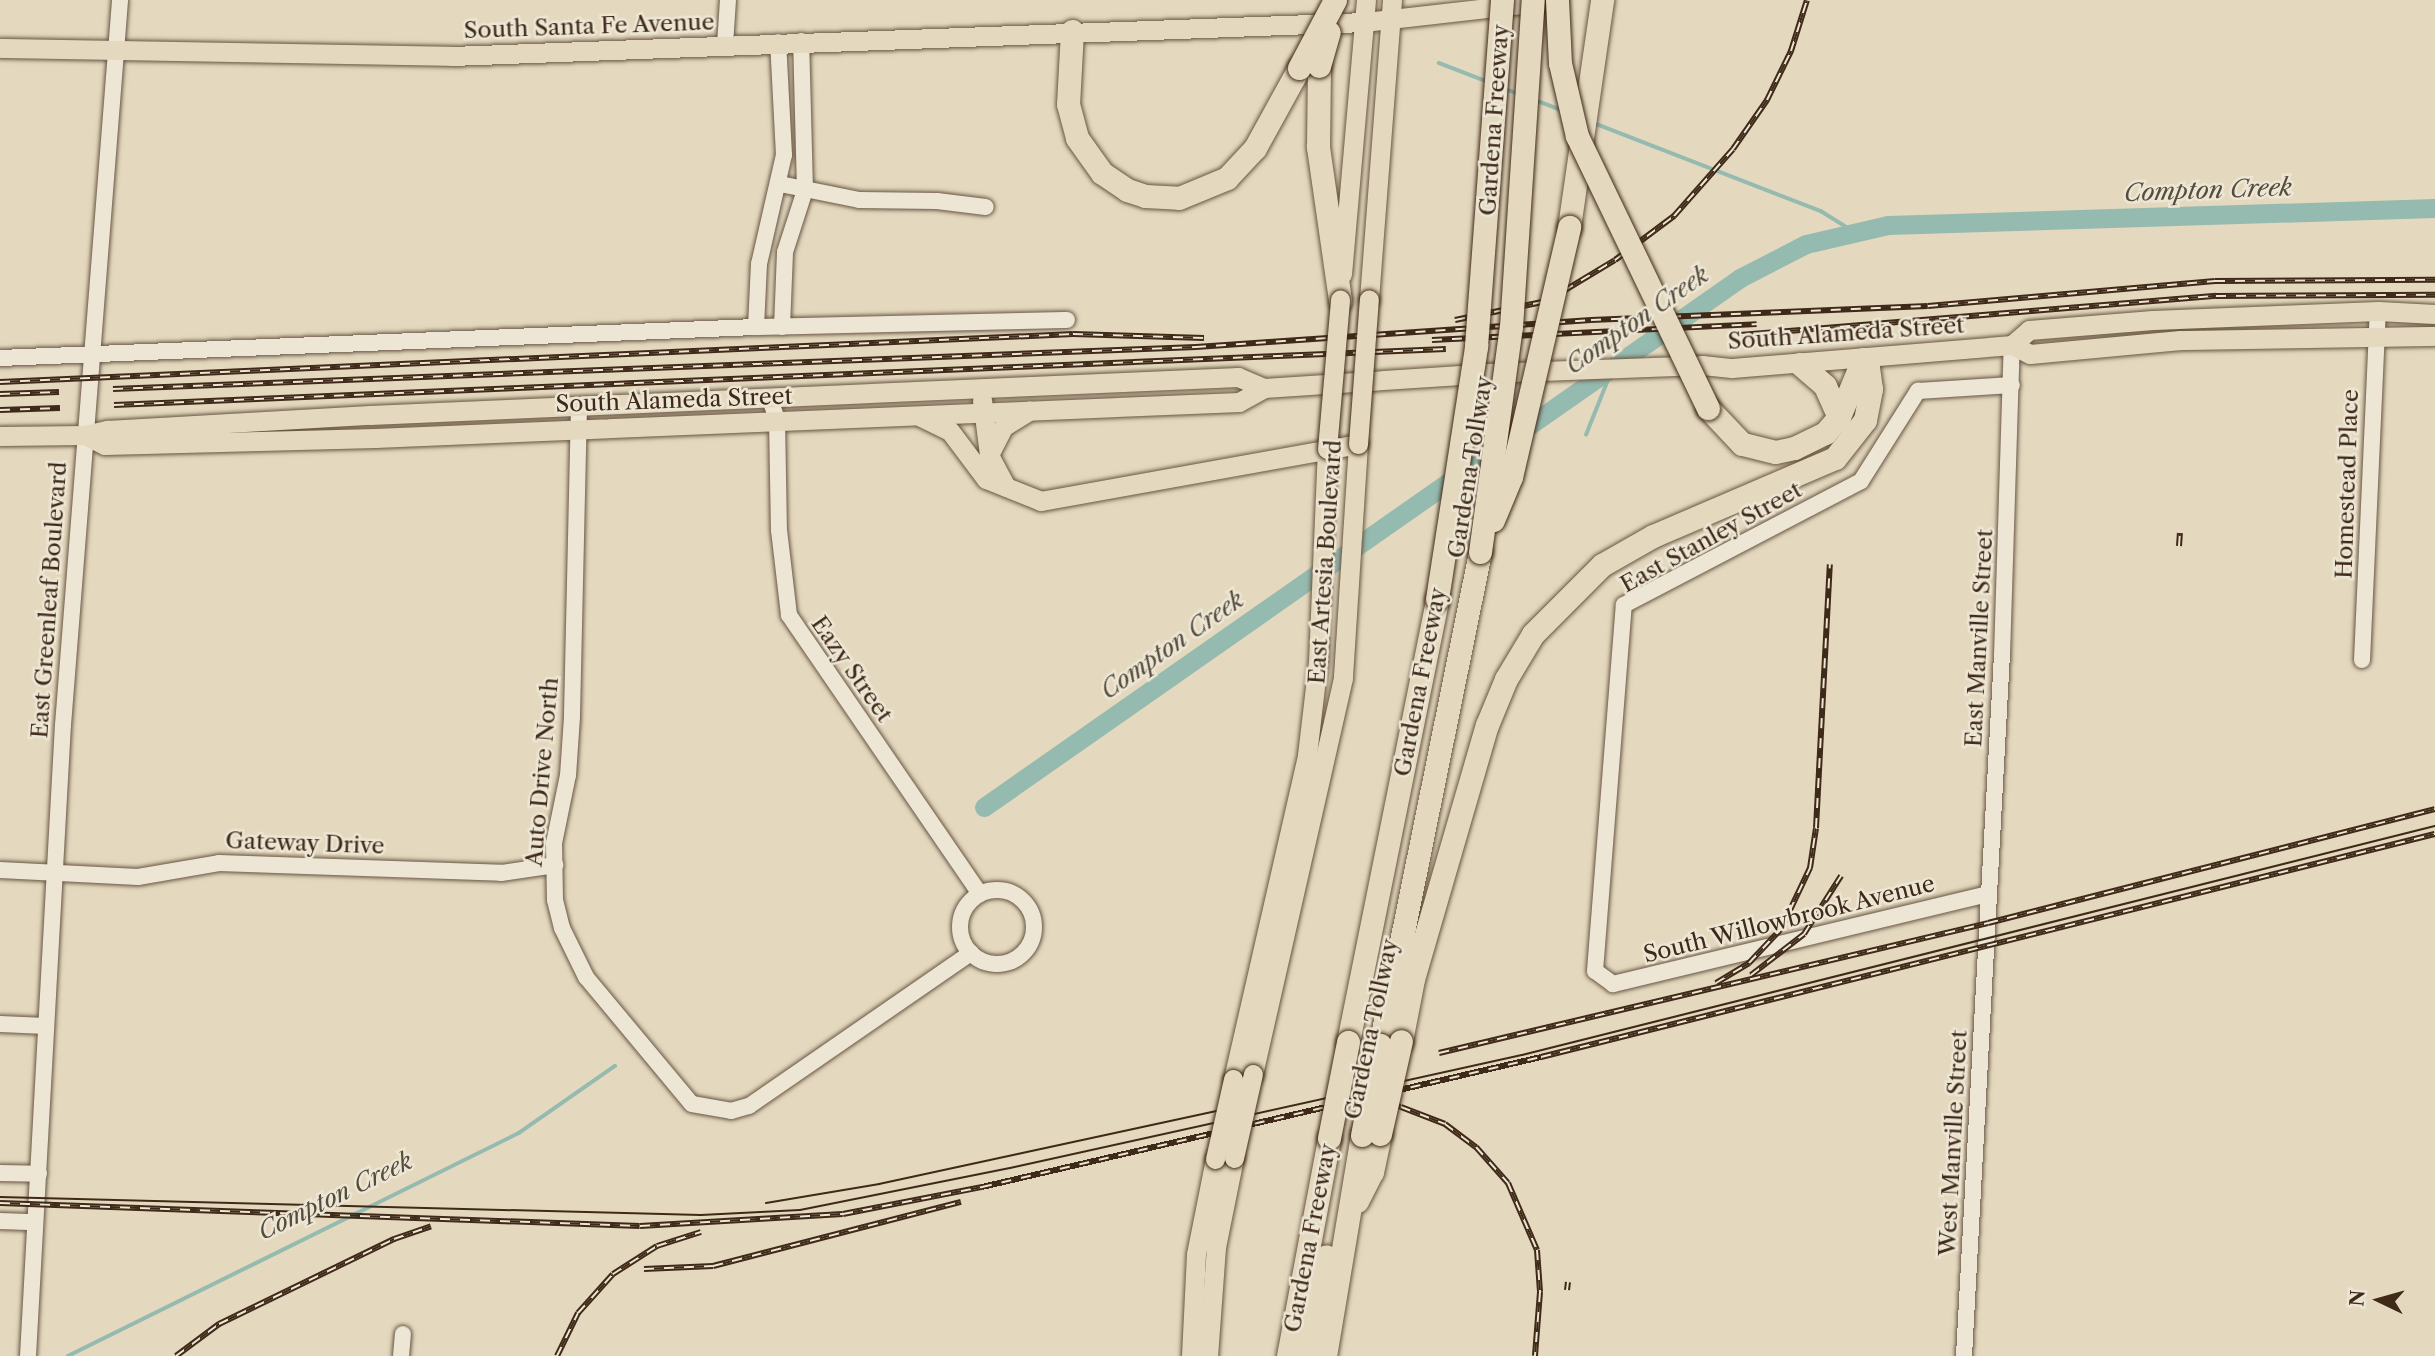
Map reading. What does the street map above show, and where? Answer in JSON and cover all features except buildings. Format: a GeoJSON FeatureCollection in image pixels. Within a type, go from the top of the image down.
{"type":"FeatureCollection","features":[{"type":"Feature","properties":{"kind":"highway"},"geometry":{"type":"LineString","coordinates":[[1335,0],[1309,67],[1340,300]]}},
{"type":"Feature","properties":{"kind":"highway"},"geometry":{"type":"LineString","coordinates":[[1072,31],[1068,104],[1077,138],[1102,173],[1127,190],[1145,196],[1179,198],[1227,178],[1255,148],[1309,67],[1341,0]]}},
{"type":"Feature","properties":{"kind":"highway","name":"Gardena Freeway"},"geometry":{"type":"LineString","coordinates":[[1287,1356],[1355,1136],[1374,1044],[1364,965],[1444,594],[1476,346],[1502,0]]}},
{"type":"Feature","properties":{"kind":"highway","name":"Gardena Tollway"},"geometry":{"type":"LineString","coordinates":[[1444,594],[1484,381],[1498,251],[1513,0]]}},
{"type":"Feature","properties":{"kind":"highway","name":"Gardena Freeway"},"geometry":{"type":"LineString","coordinates":[[1448,707],[1478,563],[1511,327],[1533,0]]}},
{"type":"Feature","properties":{"kind":"highway"},"geometry":{"type":"LineString","coordinates":[[1556,0],[1561,71],[1577,136],[1708,408],[1742,444],[1775,452],[1810,443],[1839,417],[1863,359]]}},
{"type":"Feature","properties":{"kind":"highway"},"geometry":{"type":"LineString","coordinates":[[1478,563],[1511,477],[1569,227],[1592,95],[1602,0]]}},
{"type":"Feature","properties":{"kind":"highway"},"geometry":{"type":"LineString","coordinates":[[1355,1136],[1374,1044],[1413,979],[1487,725],[1533,634],[1602,565],[1653,536],[1835,458],[1857,434],[1870,405],[1868,367],[1863,359]]}},
{"type":"Feature","properties":{"kind":"highway"},"geometry":{"type":"LineString","coordinates":[[1800,364],[1825,386],[1839,417]]}},
{"type":"Feature","properties":{"kind":"highway","name":"Gardena Tollway"},"geometry":{"type":"LineString","coordinates":[[1374,1044],[1433,726],[1448,707]]}},
{"type":"Feature","properties":{"kind":"highway","name":"Gardena Freeway"},"geometry":{"type":"LineString","coordinates":[[1325,1356],[1345,1222],[1372,1172],[1355,1136]]}},
{"type":"Feature","properties":{"kind":"highway","name":"Gardena Tollway"},"geometry":{"type":"LineString","coordinates":[[1309,1356],[1355,1136]]}},
{"type":"Feature","properties":{"kind":"main road","name":"East Artesia Boulevard"},"geometry":{"type":"LineString","coordinates":[[1310,790],[1318,662],[1319,450],[1340,300],[1366,0]]}},
{"type":"Feature","properties":{"kind":"main road","name":"East Artesia Boulevard"},"geometry":{"type":"LineString","coordinates":[[1225,1159],[1347,641],[1358,444],[1392,0]]}},
{"type":"Feature","properties":{"kind":"main road","name":"South Santa Fe Avenue"},"geometry":{"type":"LineString","coordinates":[[0,48],[451,56],[1364,22],[1556,0]]}},
{"type":"Feature","properties":{"kind":"main road","name":"South Alameda Street"},"geometry":{"type":"LineString","coordinates":[[2011,345],[2029,330],[2378,310],[2435,314]]}},
{"type":"Feature","properties":{"kind":"main road","name":"South Alameda Street"},"geometry":{"type":"LineString","coordinates":[[85,435],[105,445],[204,444],[1239,402],[1264,388],[1487,373],[1702,365],[1732,368],[2011,345],[2030,354],[2180,340],[2435,336]]}},
{"type":"Feature","properties":{"kind":"main road","name":"South Alameda Street"},"geometry":{"type":"LineString","coordinates":[[0,436],[85,435],[192,424],[1238,377],[1264,388]]}},
{"type":"Feature","properties":{"kind":"main road"},"geometry":{"type":"LineString","coordinates":[[982,389],[989,455],[1006,488]]}},
{"type":"Feature","properties":{"kind":"main road"},"geometry":{"type":"LineString","coordinates":[[989,455],[1003,427],[1033,410]]}},
{"type":"Feature","properties":{"kind":"main road"},"geometry":{"type":"LineString","coordinates":[[914,414],[950,431],[975,468],[1006,488],[1028,498],[1057,501],[1358,444]]}},
{"type":"Feature","properties":{"kind":"main road"},"geometry":{"type":"LineString","coordinates":[[1191,1356],[1196,1254],[1225,1159]]}},
{"type":"Feature","properties":{"kind":"main road"},"geometry":{"type":"LineString","coordinates":[[1208,1356],[1225,1159]]}},
{"type":"Feature","properties":{"kind":"street","name":"East Greenleaf Boulevard"},"geometry":{"type":"LineString","coordinates":[[28,1356],[54,872],[91,355],[120,0]]}},
{"type":"Feature","properties":{"kind":"street"},"geometry":{"type":"LineString","coordinates":[[725,45],[728,0]]}},
{"type":"Feature","properties":{"kind":"street"},"geometry":{"type":"LineString","coordinates":[[782,327],[785,252],[804,190],[801,41]]}},
{"type":"Feature","properties":{"kind":"street"},"geometry":{"type":"LineString","coordinates":[[756,327],[759,264],[780,184],[784,155],[778,42]]}},
{"type":"Feature","properties":{"kind":"street"},"geometry":{"type":"LineString","coordinates":[[780,184],[859,200],[937,201],[986,207]]}},
{"type":"Feature","properties":{"kind":"street","name":"Homestead Place"},"geometry":{"type":"LineString","coordinates":[[2362,660],[2378,310]]}},
{"type":"Feature","properties":{"kind":"street"},"geometry":{"type":"LineString","coordinates":[[0,358],[756,327],[1067,320]]}},
{"type":"Feature","properties":{"kind":"street","name":"East Manville Street"},"geometry":{"type":"LineString","coordinates":[[1988,932],[2012,386],[2011,345]]}},
{"type":"Feature","properties":{"kind":"street","name":"East Stanley Street"},"geometry":{"type":"LineString","coordinates":[[1602,980],[1592,957],[1624,605],[1861,481],[1919,391],[2012,386]]}},
{"type":"Feature","properties":{"kind":"street","name":"Eazy Street"},"geometry":{"type":"LineString","coordinates":[[769,397],[776,419],[779,530],[789,615],[980,894]]}},
{"type":"Feature","properties":{"kind":"street","name":"Auto Drive North"},"geometry":{"type":"LineString","coordinates":[[579,406],[572,717],[568,775],[554,843],[555,900],[576,961],[692,1104],[707,1111],[749,1106],[971,953]]}},
{"type":"Feature","properties":{"kind":"street","name":"Gateway Drive"},"geometry":{"type":"LineString","coordinates":[[0,870],[153,876],[219,863],[501,873],[555,865]]}},
{"type":"Feature","properties":{"kind":"street"},"geometry":{"type":"LineString","coordinates":[[1001,890],[1021,898],[1033,919],[1033,934],[1026,949],[1007,962],[992,963],[971,953],[964,941],[961,921],[970,903],[980,894],[1001,890]]}},
{"type":"Feature","properties":{"kind":"street","name":"South Willowbrook Avenue"},"geometry":{"type":"LineString","coordinates":[[1602,980],[1627,981],[1988,894]]}},
{"type":"Feature","properties":{"kind":"street","name":"West Manville Street"},"geometry":{"type":"LineString","coordinates":[[1964,1356],[1988,932]]}},
{"type":"Feature","properties":{"kind":"street"},"geometry":{"type":"LineString","coordinates":[[0,1024],[47,1026]]}},
{"type":"Feature","properties":{"kind":"street"},"geometry":{"type":"LineString","coordinates":[[0,1173],[39,1174]]}},
{"type":"Feature","properties":{"kind":"street"},"geometry":{"type":"LineString","coordinates":[[0,1221],[35,1222]]}},
{"type":"Feature","properties":{"kind":"street"},"geometry":{"type":"LineString","coordinates":[[401,1356],[402,1334]]}},
{"type":"Feature","properties":{"kind":"waterway"},"geometry":{"type":"LineString","coordinates":[[1439,63],[1486,81]]}},
{"type":"Feature","properties":{"kind":"waterway"},"geometry":{"type":"LineString","coordinates":[[1503,88],[1519,94]]}},
{"type":"Feature","properties":{"kind":"waterway"},"geometry":{"type":"LineString","coordinates":[[1535,100],[1561,110]]}},
{"type":"Feature","properties":{"kind":"waterway"},"geometry":{"type":"LineString","coordinates":[[1591,122],[1821,211],[1855,232]]}},
{"type":"Feature","properties":{"kind":"waterway","name":"Compton Creek"},"geometry":{"type":"LineString","coordinates":[[984,807],[1740,278],[1806,244],[1888,225],[2435,208]]}},
{"type":"Feature","properties":{"kind":"waterway"},"geometry":{"type":"LineString","coordinates":[[1586,435],[1610,375]]}},
{"type":"Feature","properties":{"kind":"waterway","name":"Compton Creek"},"geometry":{"type":"LineString","coordinates":[[68,1356],[519,1133],[615,1066]]}},
{"type":"Feature","properties":{"kind":"tram line"},"geometry":{"type":"LineString","coordinates":[[0,1197],[701,1215],[800,1210],[1010,1168],[1522,1055],[2435,826]]}},
{"type":"Feature","properties":{"kind":"tram line"},"geometry":{"type":"LineString","coordinates":[[766,1203],[879,1184],[1253,1103]]}},
{"type":"Feature","properties":{"kind":"railway"},"geometry":{"type":"LineString","coordinates":[[1455,320],[1547,301],[1615,260],[1674,216],[1733,149],[1767,100],[1791,51],[1807,0]]}},
{"type":"Feature","properties":{"kind":"railway"},"geometry":{"type":"LineString","coordinates":[[113,389],[1196,347],[1591,320],[1928,306],[2215,281],[2435,280]]}},
{"type":"Feature","properties":{"kind":"railway"},"geometry":{"type":"LineString","coordinates":[[1740,335],[2216,296],[2435,295]]}},
{"type":"Feature","properties":{"kind":"railway"},"geometry":{"type":"LineString","coordinates":[[1432,340],[1757,324]]}},
{"type":"Feature","properties":{"kind":"railway"},"geometry":{"type":"LineString","coordinates":[[0,382],[1073,334],[1204,338]]}},
{"type":"Feature","properties":{"kind":"railway"},"geometry":{"type":"LineString","coordinates":[[114,405],[1446,349]]}},
{"type":"Feature","properties":{"kind":"railway"},"geometry":{"type":"LineString","coordinates":[[0,394],[59,392]]}},
{"type":"Feature","properties":{"kind":"railway"},"geometry":{"type":"LineString","coordinates":[[0,410],[60,408]]}},
{"type":"Feature","properties":{"kind":"railway"},"geometry":{"type":"LineString","coordinates":[[2179,546],[2180,533]]}},
{"type":"Feature","properties":{"kind":"railway"},"geometry":{"type":"LineString","coordinates":[[1716,983],[1749,963],[1781,929],[1810,868],[1816,828],[1830,564]]}},
{"type":"Feature","properties":{"kind":"railway"},"geometry":{"type":"LineString","coordinates":[[1439,1053],[1988,923],[2435,809]]}},
{"type":"Feature","properties":{"kind":"railway"},"geometry":{"type":"LineString","coordinates":[[0,1203],[640,1226],[843,1214],[982,1187],[1541,1057],[2435,834]]}},
{"type":"Feature","properties":{"kind":"railway"},"geometry":{"type":"LineString","coordinates":[[1751,975],[1804,934],[1841,876]]}},
{"type":"Feature","properties":{"kind":"railway"},"geometry":{"type":"LineString","coordinates":[[1363,1102],[1401,1107],[1445,1124],[1476,1147],[1508,1183],[1537,1250],[1540,1292],[1535,1356]]}},
{"type":"Feature","properties":{"kind":"railway"},"geometry":{"type":"LineString","coordinates":[[644,1269],[713,1266],[961,1202]]}},
{"type":"Feature","properties":{"kind":"railway"},"geometry":{"type":"LineString","coordinates":[[176,1356],[219,1324],[394,1239],[431,1226]]}},
{"type":"Feature","properties":{"kind":"railway"},"geometry":{"type":"LineString","coordinates":[[557,1356],[578,1313],[613,1274],[657,1246],[701,1232]]}},
{"type":"Feature","properties":{"kind":"railway"},"geometry":{"type":"LineString","coordinates":[[1567,1290],[1568,1282]]}}]}
